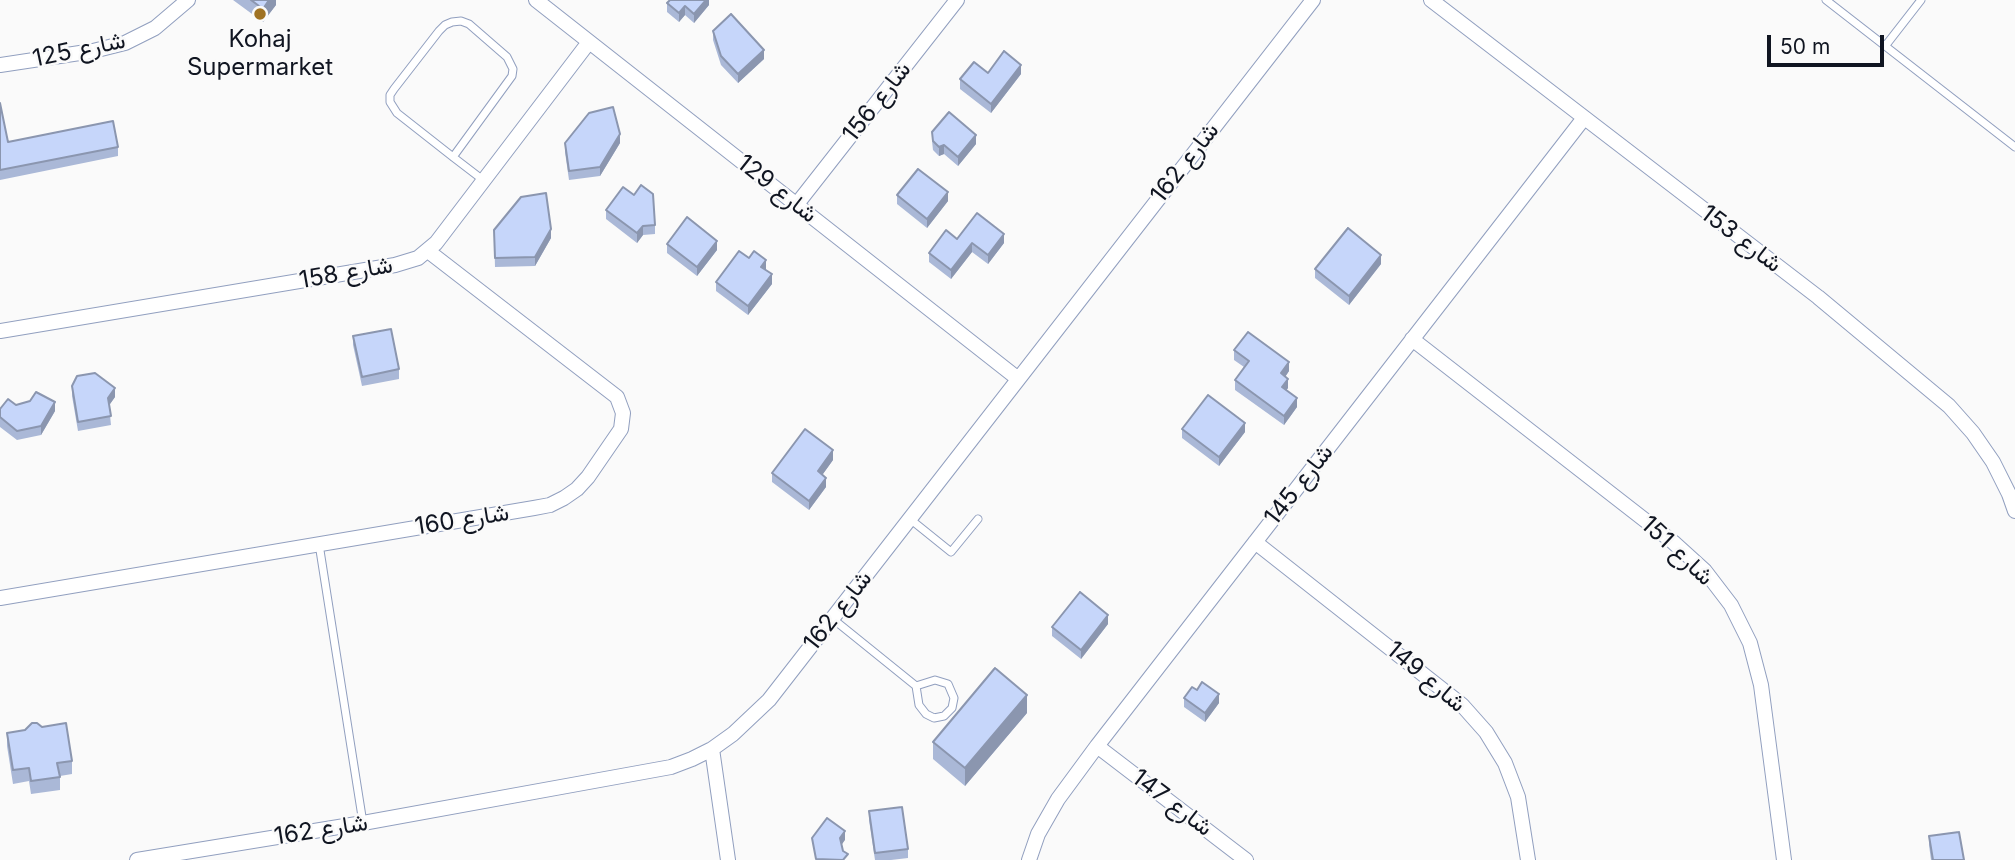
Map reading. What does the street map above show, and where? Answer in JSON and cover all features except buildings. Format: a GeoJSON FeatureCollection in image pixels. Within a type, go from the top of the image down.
{"type":"FeatureCollection","features":[{"type":"Feature","properties":{"kind":"street","name":"شارع 125"},"geometry":{"type":"LineString","coordinates":[[0,65],[93,51],[125,43],[155,28],[187,0]]}},
{"type":"Feature","properties":{"kind":"street","name":"شارع 129"},"geometry":{"type":"LineString","coordinates":[[536,0],[1017,378]]}},
{"type":"Feature","properties":{"kind":"street","name":"شارع 156"},"geometry":{"type":"LineString","coordinates":[[797,204],[957,0]]}},
{"type":"Feature","properties":{"kind":"street","name":"شارع 162"},"geometry":{"type":"LineString","coordinates":[[137,860],[363,823],[671,767],[712,749],[752,718],[769,700],[1313,0]]}},
{"type":"Feature","properties":{"kind":"street","name":"شارع 153"},"geometry":{"type":"LineString","coordinates":[[1431,0],[1818,297],[1949,406],[1973,433],[2009,482],[2015,510]]}},
{"type":"Feature","properties":{"kind":"street","name":"شارع 158"},"geometry":{"type":"LineString","coordinates":[[0,331],[395,265],[418,258],[428,251],[589,42]]}},
{"type":"Feature","properties":{"kind":"street","name":"شارع 145"},"geometry":{"type":"LineString","coordinates":[[1029,860],[1038,834],[1058,799],[1097,746],[1584,118]]}},
{"type":"Feature","properties":{"kind":"street","name":"شارع 160"},"geometry":{"type":"LineString","coordinates":[[0,598],[550,505],[577,489],[621,429],[623,413],[617,397],[428,251]]}},
{"type":"Feature","properties":{"kind":"street","name":"شارع 151"},"geometry":{"type":"LineString","coordinates":[[1412,339],[1673,542],[1704,571],[1731,605],[1750,643],[1761,685],[1784,860]]}},
{"type":"Feature","properties":{"kind":"street","name":"شارع 149"},"geometry":{"type":"LineString","coordinates":[[1255,542],[1462,705],[1486,732],[1505,763],[1518,797],[1528,860]]}},
{"type":"Feature","properties":{"kind":"street","name":"شارع 147"},"geometry":{"type":"LineString","coordinates":[[1097,746],[1247,860]]}},
{"type":"Feature","properties":{"kind":"street"},"geometry":{"type":"LineString","coordinates":[[712,749],[728,860]]}},
{"type":"Feature","properties":{"kind":"lane"},"geometry":{"type":"LineString","coordinates":[[1826,0],[2015,147]]}},
{"type":"Feature","properties":{"kind":"lane"},"geometry":{"type":"LineString","coordinates":[[1886,45],[1921,0]]}},
{"type":"Feature","properties":{"kind":"lane"},"geometry":{"type":"LineString","coordinates":[[453,157],[512,76],[513,69],[507,57],[469,24],[461,21],[452,22],[439,31],[394,89],[390,102],[397,113],[453,157],[483,180]]}},
{"type":"Feature","properties":{"kind":"lane"},"geometry":{"type":"LineString","coordinates":[[910,518],[951,552],[954,552],[978,519]]}},
{"type":"Feature","properties":{"kind":"lane"},"geometry":{"type":"LineString","coordinates":[[319,544],[363,823]]}},
{"type":"Feature","properties":{"kind":"lane"},"geometry":{"type":"LineString","coordinates":[[832,619],[916,686],[919,705],[926,713],[934,718],[944,716],[952,708],[954,698],[948,684],[935,680],[916,686]]}},
{"type":"Feature","properties":{"kind":"place","name":"Kohaj Supermarket"},"geometry":{"type":"Point","coordinates":[260,14]}}]}
